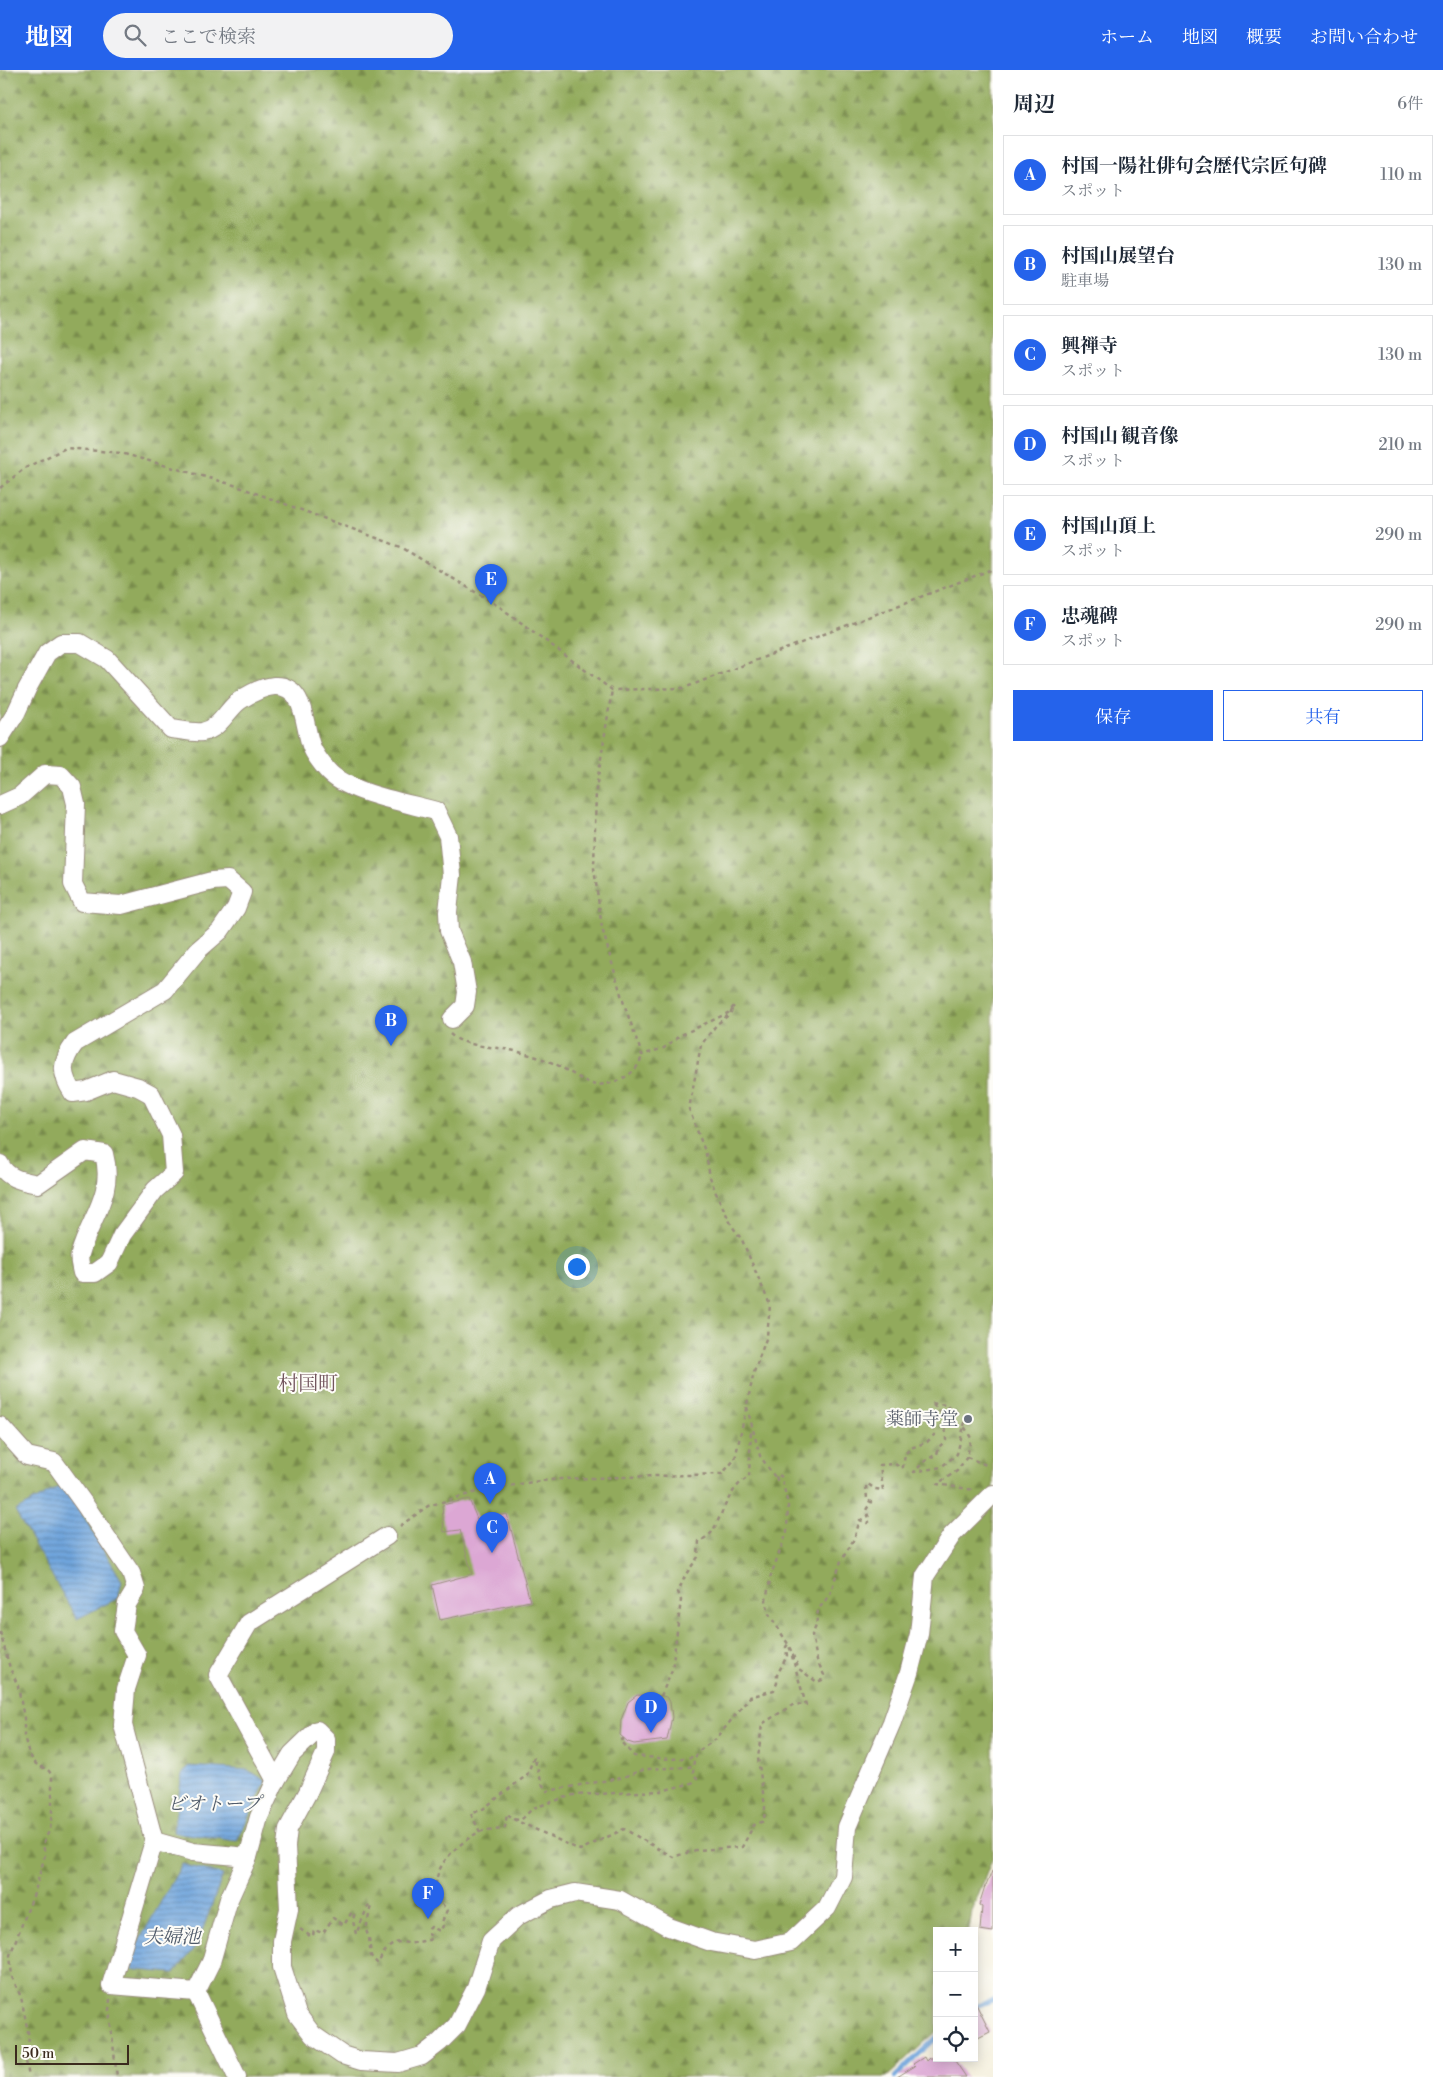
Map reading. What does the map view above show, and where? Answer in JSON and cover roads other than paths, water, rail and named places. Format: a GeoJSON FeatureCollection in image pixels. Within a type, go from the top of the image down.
{"type":"FeatureCollection","features":[{"type":"Feature","properties":{"kind":"street"},"geometry":{"type":"LineString","coordinates":[[0,738],[16,713],[47,653],[61,644],[80,643],[107,659],[172,729],[202,732],[218,725],[238,702],[257,691],[274,686],[289,690],[300,701],[312,748],[328,772],[364,791],[386,799],[436,811],[448,836],[452,875],[448,912],[449,931],[462,962],[467,992],[465,1006],[452,1019]]}},
{"type":"Feature","properties":{"kind":"street"},"geometry":{"type":"LineString","coordinates":[[0,805],[20,796],[45,774],[61,775],[72,787],[76,812],[73,884],[82,902],[121,905],[212,881],[228,880],[242,892],[236,908],[220,931],[198,950],[165,990],[75,1043],[65,1056],[64,1079],[73,1093],[86,1091],[113,1080],[138,1087],[150,1094],[171,1135],[174,1173],[155,1190],[122,1235],[109,1263],[95,1273],[82,1273],[79,1255],[102,1202],[108,1169],[104,1154],[85,1152],[38,1184],[13,1178],[0,1164]]}},
{"type":"Feature","properties":{"kind":"street"},"geometry":{"type":"LineString","coordinates":[[0,1426],[27,1456],[54,1462],[85,1504],[131,1573],[136,1588],[127,1604],[123,1631],[137,1655],[126,1690],[123,1725],[154,1841],[111,1985],[196,1992]]}},
{"type":"Feature","properties":{"kind":"street"},"geometry":{"type":"LineString","coordinates":[[196,1992],[211,1962],[229,1899],[248,1858],[259,1817],[276,1781],[292,1754],[317,1730],[326,1739],[326,1752],[308,1792],[288,1829],[286,1846],[289,1889],[287,1919],[282,1941],[282,1967],[296,2014],[313,2035],[342,2055],[361,2061],[398,2063],[422,2056],[457,2025],[468,2007],[491,1940],[518,1916],[551,1898],[575,1893],[620,1900],[670,1927],[711,1942],[755,1950],[791,1942],[827,1908],[842,1877],[847,1827],[892,1722],[910,1673],[919,1634],[925,1576],[952,1535],[985,1492]]}},
{"type":"Feature","properties":{"kind":"street"},"geometry":{"type":"LineString","coordinates":[[276,1781],[218,1675],[249,1623],[387,1536]]}},
{"type":"Feature","properties":{"kind":"street"},"geometry":{"type":"LineString","coordinates":[[154,1841],[193,1852],[248,1858]]}},
{"type":"Feature","properties":{"kind":"street"},"geometry":{"type":"LineString","coordinates":[[196,1992],[237,2077]]}},
{"type":"Feature","properties":{"kind":"water"},"geometry":{"type":"Polygon","coordinates":[[[64,1484],[122,1581],[118,1598],[77,1619],[15,1511],[64,1484]]]}},
{"type":"Feature","properties":{"kind":"water","name":"ビオトープ"},"geometry":{"type":"Polygon","coordinates":[[[189,1766],[248,1770],[266,1781],[237,1841],[173,1832],[182,1775],[189,1766]]]}},
{"type":"Feature","properties":{"kind":"water","name":"夫婦池"},"geometry":{"type":"Polygon","coordinates":[[[182,1864],[223,1875],[196,1947],[174,1973],[127,1969],[135,1948],[182,1864]]]}},
{"type":"Feature","properties":{"kind":"waterway"},"geometry":{"type":"LineString","coordinates":[[978,2006],[993,2000]]}},
{"type":"Feature","properties":{"kind":"waterway"},"geometry":{"type":"LineString","coordinates":[[895,2077],[933,2041]]}},
{"type":"Feature","properties":{"kind":"place","name":"村国山頂上"},"geometry":{"type":"Point","coordinates":[491,605]}},
{"type":"Feature","properties":{"kind":"place","name":"村国山展望台"},"geometry":{"type":"Point","coordinates":[391,1046]}},
{"type":"Feature","properties":{"kind":"place","name":"薬師寺堂"},"geometry":{"type":"Point","coordinates":[968,1419]}},
{"type":"Feature","properties":{"kind":"place","name":"村国一陽社俳句会歴代宗匠句碑"},"geometry":{"type":"Point","coordinates":[490,1504]}},
{"type":"Feature","properties":{"kind":"place","name":"興禅寺"},"geometry":{"type":"Point","coordinates":[492,1553]}},
{"type":"Feature","properties":{"kind":"place","name":"村国山 観音像"},"geometry":{"type":"Point","coordinates":[651,1733]}},
{"type":"Feature","properties":{"kind":"place","name":"忠魂碑"},"geometry":{"type":"Point","coordinates":[428,1919]}},
{"type":"Feature","properties":{"kind":"district","name":"村国町"},"geometry":{"type":"Point","coordinates":[308,1383]}}]}
